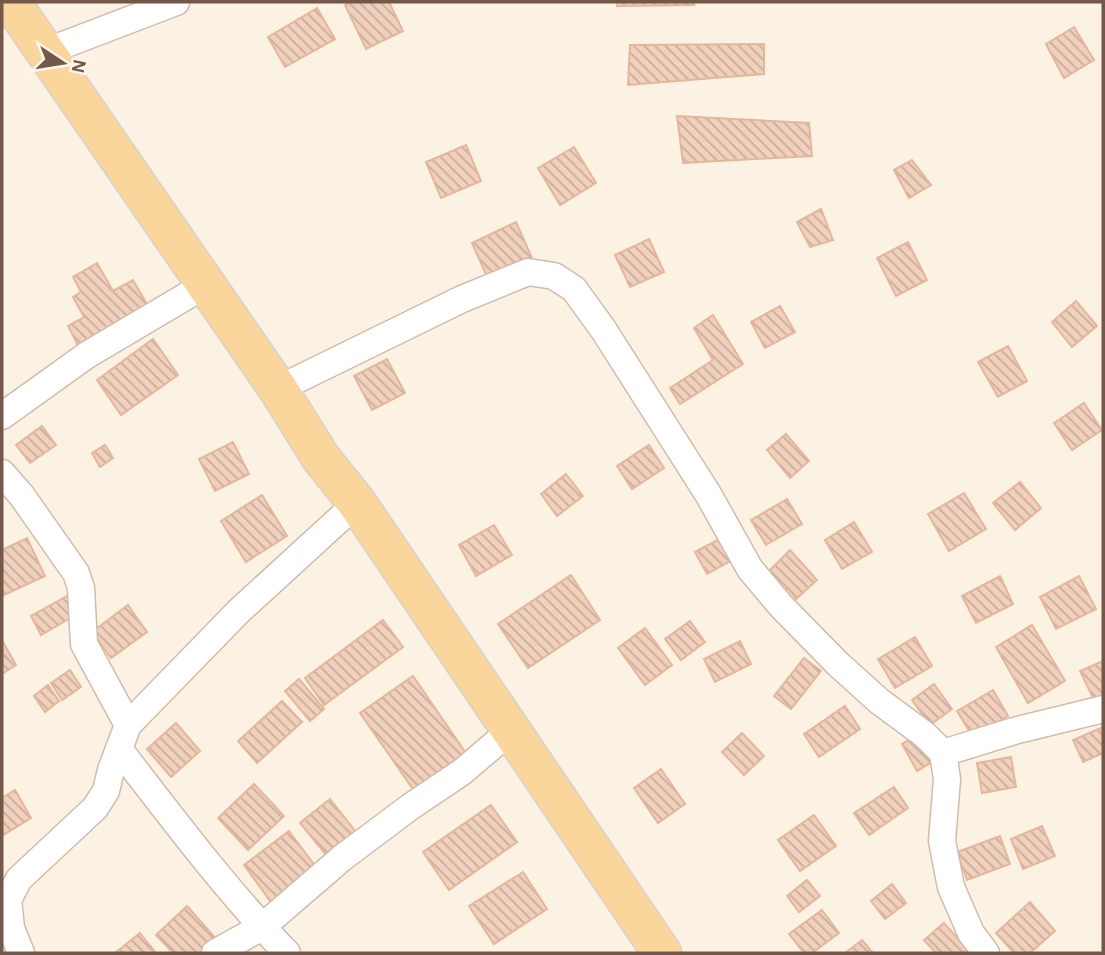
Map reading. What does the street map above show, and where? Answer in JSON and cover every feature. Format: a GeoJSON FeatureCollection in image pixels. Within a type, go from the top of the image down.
{"type":"FeatureCollection","features":[{"type":"Feature","properties":{"kind":"main road"},"geometry":{"type":"LineString","coordinates":[[10,2],[278,389],[321,458],[357,503],[662,953]]}},
{"type":"Feature","properties":{"kind":"street"},"geometry":{"type":"LineString","coordinates":[[45,52],[176,2]]}},
{"type":"Feature","properties":{"kind":"street"},"geometry":{"type":"LineString","coordinates":[[278,389],[462,299],[528,272],[554,276],[574,289],[603,329],[708,494],[750,569],[780,606],[838,664],[943,753],[947,779],[942,841],[951,887],[971,933],[986,953]]}},
{"type":"Feature","properties":{"kind":"street"},"geometry":{"type":"LineString","coordinates":[[2,416],[87,355],[205,285]]}},
{"type":"Feature","properties":{"kind":"street"},"geometry":{"type":"LineString","coordinates":[[2,474],[22,496],[76,573],[81,588],[84,644],[124,737],[197,850],[287,953]]}},
{"type":"Feature","properties":{"kind":"street"},"geometry":{"type":"LineString","coordinates":[[21,953],[11,928],[8,900],[19,879],[95,808],[106,791],[124,737],[239,611],[357,503]]}},
{"type":"Feature","properties":{"kind":"street"},"geometry":{"type":"LineString","coordinates":[[943,753],[1014,731],[1103,709]]}},
{"type":"Feature","properties":{"kind":"street"},"geometry":{"type":"LineString","coordinates":[[215,953],[262,927],[342,858],[462,772],[511,730]]}},
{"type":"Feature","properties":{"kind":"building"},"geometry":{"type":"Polygon","coordinates":[[[352,2],[389,2],[403,31],[366,49],[345,5],[352,2]]]}},
{"type":"Feature","properties":{"kind":"building"},"geometry":{"type":"Polygon","coordinates":[[[618,2],[693,2],[694,5],[617,6],[618,2]]]}},
{"type":"Feature","properties":{"kind":"building"},"geometry":{"type":"Polygon","coordinates":[[[317,8],[335,39],[285,67],[268,37],[317,8]]]}},
{"type":"Feature","properties":{"kind":"building"},"geometry":{"type":"Polygon","coordinates":[[[1074,27],[1094,60],[1064,78],[1046,44],[1074,27]]]}},
{"type":"Feature","properties":{"kind":"building"},"geometry":{"type":"Polygon","coordinates":[[[764,44],[764,74],[628,85],[630,45],[764,44]]]}},
{"type":"Feature","properties":{"kind":"building"},"geometry":{"type":"Polygon","coordinates":[[[677,116],[809,123],[812,156],[683,163],[677,116]]]}},
{"type":"Feature","properties":{"kind":"building"},"geometry":{"type":"Polygon","coordinates":[[[466,145],[481,181],[441,198],[426,162],[466,145]]]}},
{"type":"Feature","properties":{"kind":"building"},"geometry":{"type":"Polygon","coordinates":[[[574,147],[596,183],[560,205],[538,168],[574,147]]]}},
{"type":"Feature","properties":{"kind":"building"},"geometry":{"type":"Polygon","coordinates":[[[912,160],[931,185],[909,198],[894,170],[912,160]]]}},
{"type":"Feature","properties":{"kind":"building"},"geometry":{"type":"Polygon","coordinates":[[[821,209],[833,240],[810,247],[797,222],[821,209]]]}},
{"type":"Feature","properties":{"kind":"building"},"geometry":{"type":"Polygon","coordinates":[[[516,222],[532,258],[488,279],[472,243],[516,222]]]}},
{"type":"Feature","properties":{"kind":"building"},"geometry":{"type":"Polygon","coordinates":[[[649,239],[664,272],[630,287],[615,255],[649,239]]]}},
{"type":"Feature","properties":{"kind":"building"},"geometry":{"type":"Polygon","coordinates":[[[908,242],[927,280],[896,296],[877,258],[908,242]]]}},
{"type":"Feature","properties":{"kind":"building"},"geometry":{"type":"Polygon","coordinates":[[[97,263],[113,291],[133,280],[151,311],[81,351],[68,326],[84,317],[73,297],[81,292],[73,277],[97,263]]]}},
{"type":"Feature","properties":{"kind":"building"},"geometry":{"type":"Polygon","coordinates":[[[1076,301],[1097,326],[1072,347],[1052,322],[1076,301]]]}},
{"type":"Feature","properties":{"kind":"building"},"geometry":{"type":"Polygon","coordinates":[[[780,306],[795,332],[765,348],[751,322],[780,306]]]}},
{"type":"Feature","properties":{"kind":"building"},"geometry":{"type":"Polygon","coordinates":[[[713,315],[743,364],[680,404],[670,388],[713,360],[694,328],[713,315]]]}},
{"type":"Feature","properties":{"kind":"building"},"geometry":{"type":"Polygon","coordinates":[[[153,339],[178,375],[121,415],[97,380],[153,339]]]}},
{"type":"Feature","properties":{"kind":"building"},"geometry":{"type":"Polygon","coordinates":[[[1008,346],[1027,381],[998,397],[978,362],[1008,346]]]}},
{"type":"Feature","properties":{"kind":"building"},"geometry":{"type":"Polygon","coordinates":[[[387,359],[405,393],[372,410],[354,376],[387,359]]]}},
{"type":"Feature","properties":{"kind":"building"},"geometry":{"type":"Polygon","coordinates":[[[1084,403],[1102,430],[1072,450],[1054,423],[1084,403]]]}},
{"type":"Feature","properties":{"kind":"building"},"geometry":{"type":"Polygon","coordinates":[[[42,426],[56,445],[30,463],[16,445],[42,426]]]}},
{"type":"Feature","properties":{"kind":"building"},"geometry":{"type":"Polygon","coordinates":[[[786,434],[809,461],[790,478],[767,450],[786,434]]]}},
{"type":"Feature","properties":{"kind":"building"},"geometry":{"type":"Polygon","coordinates":[[[233,442],[249,474],[215,491],[199,459],[233,442]]]}},
{"type":"Feature","properties":{"kind":"building"},"geometry":{"type":"Polygon","coordinates":[[[105,445],[113,458],[100,467],[92,453],[105,445]]]}},
{"type":"Feature","properties":{"kind":"building"},"geometry":{"type":"Polygon","coordinates":[[[649,445],[664,468],[632,489],[617,466],[649,445]]]}},
{"type":"Feature","properties":{"kind":"building"},"geometry":{"type":"Polygon","coordinates":[[[566,474],[583,496],[557,516],[541,494],[566,474]]]}},
{"type":"Feature","properties":{"kind":"building"},"geometry":{"type":"Polygon","coordinates":[[[1020,482],[1041,508],[1015,530],[993,503],[1020,482]]]}},
{"type":"Feature","properties":{"kind":"building"},"geometry":{"type":"Polygon","coordinates":[[[964,493],[986,529],[949,551],[928,514],[964,493]]]}},
{"type":"Feature","properties":{"kind":"building"},"geometry":{"type":"Polygon","coordinates":[[[262,495],[287,536],[246,562],[221,521],[262,495]]]}},
{"type":"Feature","properties":{"kind":"building"},"geometry":{"type":"Polygon","coordinates":[[[787,499],[802,524],[766,545],[751,520],[787,499]]]}},
{"type":"Feature","properties":{"kind":"building"},"geometry":{"type":"Polygon","coordinates":[[[854,522],[872,552],[842,569],[825,540],[854,522]]]}},
{"type":"Feature","properties":{"kind":"building"},"geometry":{"type":"Polygon","coordinates":[[[494,525],[512,555],[476,576],[459,545],[494,525]]]}},
{"type":"Feature","properties":{"kind":"building"},"geometry":{"type":"Polygon","coordinates":[[[723,537],[734,559],[707,574],[695,552],[723,537]]]}},
{"type":"Feature","properties":{"kind":"building"},"geometry":{"type":"Polygon","coordinates":[[[27,538],[45,576],[2,596],[2,550],[27,538]]]}},
{"type":"Feature","properties":{"kind":"building"},"geometry":{"type":"Polygon","coordinates":[[[790,550],[817,580],[794,601],[768,572],[790,550]]]}},
{"type":"Feature","properties":{"kind":"building"},"geometry":{"type":"Polygon","coordinates":[[[571,575],[600,620],[528,668],[498,624],[571,575]]]}},
{"type":"Feature","properties":{"kind":"building"},"geometry":{"type":"Polygon","coordinates":[[[1000,576],[1013,604],[976,623],[962,596],[1000,576]]]}},
{"type":"Feature","properties":{"kind":"building"},"geometry":{"type":"Polygon","coordinates":[[[1079,576],[1096,609],[1056,629],[1040,597],[1079,576]]]}},
{"type":"Feature","properties":{"kind":"building"},"geometry":{"type":"Polygon","coordinates":[[[67,596],[77,614],[41,635],[31,616],[67,596]]]}},
{"type":"Feature","properties":{"kind":"building"},"geometry":{"type":"Polygon","coordinates":[[[128,605],[147,632],[111,658],[92,632],[128,605]]]}},
{"type":"Feature","properties":{"kind":"building"},"geometry":{"type":"Polygon","coordinates":[[[383,620],[403,647],[324,705],[305,678],[383,620]]]}},
{"type":"Feature","properties":{"kind":"building"},"geometry":{"type":"Polygon","coordinates":[[[690,621],[705,642],[681,660],[665,639],[690,621]]]}},
{"type":"Feature","properties":{"kind":"building"},"geometry":{"type":"Polygon","coordinates":[[[1032,625],[1065,681],[1028,703],[996,647],[1032,625]]]}},
{"type":"Feature","properties":{"kind":"building"},"geometry":{"type":"Polygon","coordinates":[[[645,628],[672,665],[645,685],[618,648],[645,628]]]}},
{"type":"Feature","properties":{"kind":"building"},"geometry":{"type":"Polygon","coordinates":[[[915,637],[932,666],[895,688],[878,659],[915,637]]]}},
{"type":"Feature","properties":{"kind":"building"},"geometry":{"type":"Polygon","coordinates":[[[740,641],[751,664],[715,682],[704,659],[740,641]]]}},
{"type":"Feature","properties":{"kind":"building"},"geometry":{"type":"Polygon","coordinates":[[[2,643],[16,665],[2,674],[2,643]]]}},
{"type":"Feature","properties":{"kind":"building"},"geometry":{"type":"Polygon","coordinates":[[[804,658],[821,671],[791,709],[774,696],[804,658]]]}},
{"type":"Feature","properties":{"kind":"building"},"geometry":{"type":"Polygon","coordinates":[[[1103,661],[1103,698],[1095,702],[1080,671],[1103,661]]]}},
{"type":"Feature","properties":{"kind":"building"},"geometry":{"type":"Polygon","coordinates":[[[70,670],[81,687],[62,700],[51,683],[70,670]]]}},
{"type":"Feature","properties":{"kind":"building"},"geometry":{"type":"Polygon","coordinates":[[[413,676],[470,759],[417,795],[360,713],[413,676]]]}},
{"type":"Feature","properties":{"kind":"building"},"geometry":{"type":"Polygon","coordinates":[[[299,679],[324,709],[310,721],[285,691],[299,679]]]}},
{"type":"Feature","properties":{"kind":"building"},"geometry":{"type":"Polygon","coordinates":[[[934,684],[952,709],[930,725],[912,700],[934,684]]]}},
{"type":"Feature","properties":{"kind":"building"},"geometry":{"type":"Polygon","coordinates":[[[48,685],[59,701],[45,712],[34,696],[48,685]]]}},
{"type":"Feature","properties":{"kind":"building"},"geometry":{"type":"Polygon","coordinates":[[[993,690],[1008,716],[973,737],[957,711],[993,690]]]}},
{"type":"Feature","properties":{"kind":"building"},"geometry":{"type":"Polygon","coordinates":[[[282,701],[302,722],[257,763],[238,741],[282,701]]]}},
{"type":"Feature","properties":{"kind":"building"},"geometry":{"type":"Polygon","coordinates":[[[845,706],[860,729],[819,757],[804,734],[845,706]]]}},
{"type":"Feature","properties":{"kind":"building"},"geometry":{"type":"Polygon","coordinates":[[[176,723],[200,751],[171,777],[147,749],[176,723]]]}},
{"type":"Feature","properties":{"kind":"building"},"geometry":{"type":"Polygon","coordinates":[[[1103,727],[1103,753],[1083,762],[1073,740],[1103,727]]]}},
{"type":"Feature","properties":{"kind":"building"},"geometry":{"type":"Polygon","coordinates":[[[742,733],[764,756],[744,775],[722,752],[742,733]]]}},
{"type":"Feature","properties":{"kind":"building"},"geometry":{"type":"Polygon","coordinates":[[[920,734],[935,760],[917,771],[902,744],[920,734]]]}},
{"type":"Feature","properties":{"kind":"building"},"geometry":{"type":"Polygon","coordinates":[[[1011,757],[1016,787],[982,793],[977,763],[1011,757]]]}},
{"type":"Feature","properties":{"kind":"building"},"geometry":{"type":"Polygon","coordinates":[[[661,769],[685,804],[658,823],[634,788],[661,769]]]}},
{"type":"Feature","properties":{"kind":"building"},"geometry":{"type":"Polygon","coordinates":[[[254,784],[284,816],[248,850],[218,818],[254,784]]]}},
{"type":"Feature","properties":{"kind":"building"},"geometry":{"type":"Polygon","coordinates":[[[894,787],[908,808],[869,835],[854,813],[894,787]]]}},
{"type":"Feature","properties":{"kind":"building"},"geometry":{"type":"Polygon","coordinates":[[[15,790],[31,818],[2,836],[2,798],[15,790]]]}},
{"type":"Feature","properties":{"kind":"building"},"geometry":{"type":"Polygon","coordinates":[[[330,799],[356,832],[327,856],[300,823],[330,799]]]}},
{"type":"Feature","properties":{"kind":"building"},"geometry":{"type":"Polygon","coordinates":[[[491,805],[517,842],[449,890],[423,852],[491,805]]]}},
{"type":"Feature","properties":{"kind":"building"},"geometry":{"type":"Polygon","coordinates":[[[814,815],[836,846],[800,871],[778,840],[814,815]]]}},
{"type":"Feature","properties":{"kind":"building"},"geometry":{"type":"Polygon","coordinates":[[[1042,826],[1055,856],[1023,869],[1011,839],[1042,826]]]}},
{"type":"Feature","properties":{"kind":"building"},"geometry":{"type":"Polygon","coordinates":[[[289,831],[319,871],[273,905],[244,865],[289,831]]]}},
{"type":"Feature","properties":{"kind":"building"},"geometry":{"type":"Polygon","coordinates":[[[1000,836],[1010,864],[967,880],[957,852],[1000,836]]]}},
{"type":"Feature","properties":{"kind":"building"},"geometry":{"type":"Polygon","coordinates":[[[523,872],[547,909],[494,944],[469,906],[523,872]]]}},
{"type":"Feature","properties":{"kind":"building"},"geometry":{"type":"Polygon","coordinates":[[[807,880],[820,896],[799,912],[787,896],[807,880]]]}},
{"type":"Feature","properties":{"kind":"building"},"geometry":{"type":"Polygon","coordinates":[[[892,884],[906,903],[885,919],[871,901],[892,884]]]}},
{"type":"Feature","properties":{"kind":"building"},"geometry":{"type":"Polygon","coordinates":[[[1030,902],[1055,931],[1030,953],[1014,953],[996,933],[1030,902]]]}},
{"type":"Feature","properties":{"kind":"building"},"geometry":{"type":"Polygon","coordinates":[[[187,906],[217,940],[202,953],[173,953],[156,935],[187,906]]]}},
{"type":"Feature","properties":{"kind":"building"},"geometry":{"type":"Polygon","coordinates":[[[822,910],[839,933],[812,953],[804,953],[789,934],[822,910]]]}},
{"type":"Feature","properties":{"kind":"building"},"geometry":{"type":"Polygon","coordinates":[[[944,923],[968,950],[964,953],[936,953],[924,940],[944,923]]]}},
{"type":"Feature","properties":{"kind":"building"},"geometry":{"type":"Polygon","coordinates":[[[140,933],[156,953],[115,953],[140,933]]]}},
{"type":"Feature","properties":{"kind":"building"},"geometry":{"type":"Polygon","coordinates":[[[862,940],[873,953],[845,953],[862,940]]]}}]}
